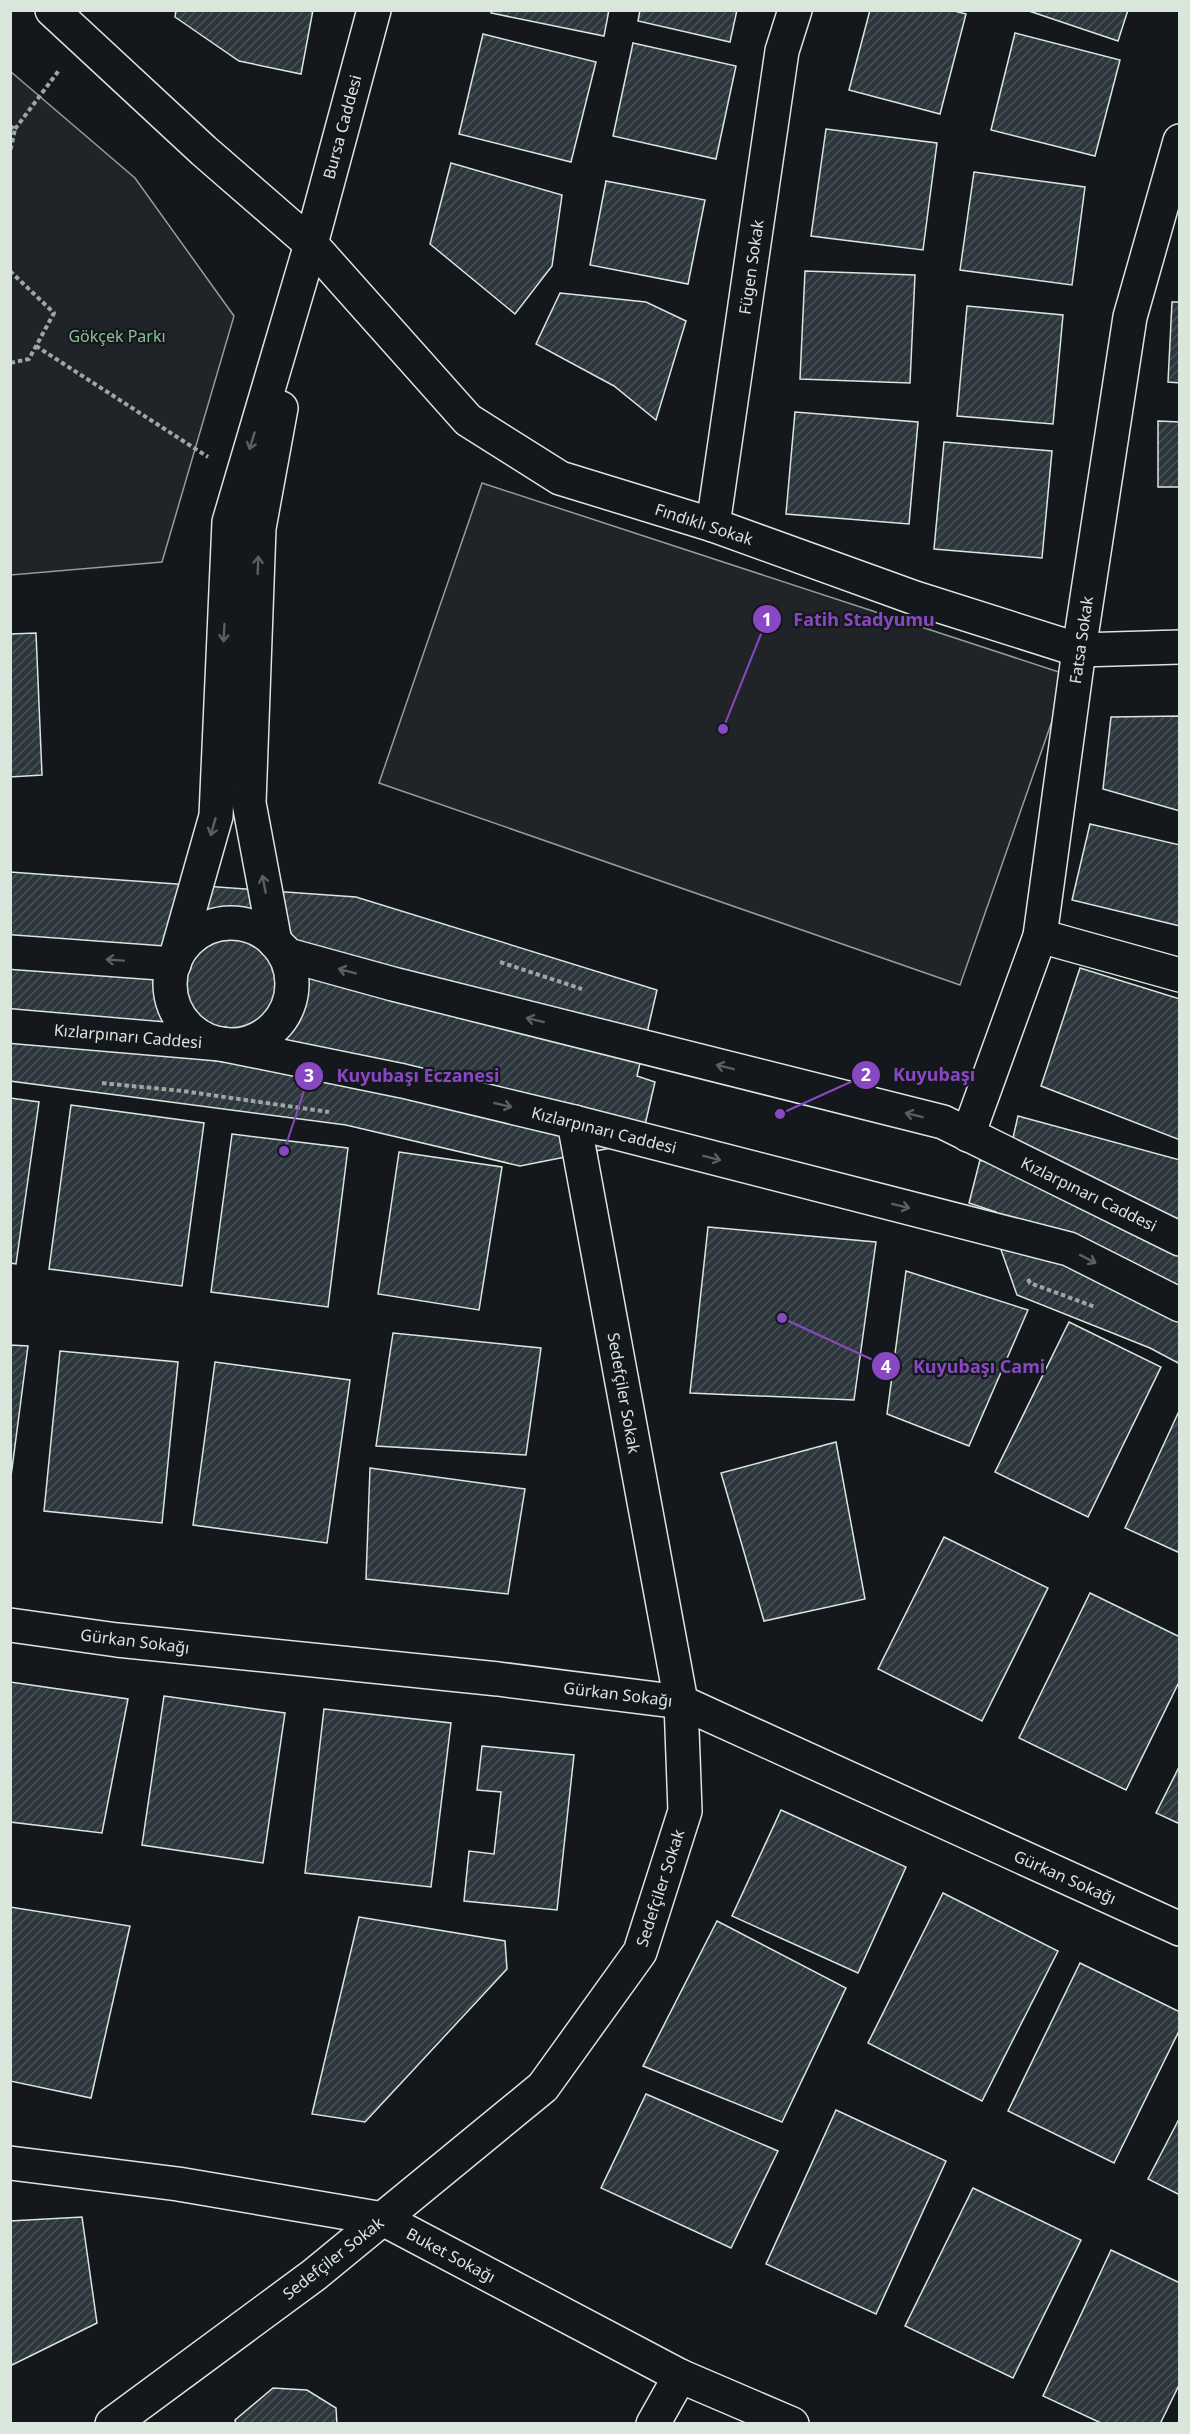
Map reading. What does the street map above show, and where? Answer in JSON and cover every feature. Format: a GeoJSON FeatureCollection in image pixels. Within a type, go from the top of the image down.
{"type":"FeatureCollection","features":[{"type":"Feature","properties":{"kind":"street","name":"Fındıklı Sokak"},"geometry":{"type":"LineString","coordinates":[[52,10],[204,151],[311,244],[468,420],[560,478],[713,525],[915,598],[1080,650],[1179,647]]}},
{"type":"Feature","properties":{"kind":"street","name":"Bursa Caddesi"},"geometry":{"type":"LineString","coordinates":[[311,244],[374,10]]}},
{"type":"Feature","properties":{"kind":"street","name":"Fügen Sokak"},"geometry":{"type":"LineString","coordinates":[[713,525],[782,51],[795,10]]}},
{"type":"Feature","properties":{"kind":"street","name":"Fatsa Sokak"},"geometry":{"type":"LineString","coordinates":[[968,1135],[1040,936],[1130,317],[1179,141]]}},
{"type":"Feature","properties":{"kind":"street"},"geometry":{"type":"LineString","coordinates":[[174,964],[181,950],[194,937],[210,927],[229,923],[248,925],[265,933],[275,942],[288,962],[292,981],[290,999],[283,1016],[270,1031],[254,1041],[238,1045],[221,1044],[208,1041],[194,1033],[180,1017],[171,996],[170,978],[216,816],[229,522],[311,244]]}},
{"type":"Feature","properties":{"kind":"street"},"geometry":{"type":"LineString","coordinates":[[275,942],[249,803],[260,528],[311,244]]}},
{"type":"Feature","properties":{"kind":"street"},"geometry":{"type":"LineString","coordinates":[[1040,936],[1179,975]]}},
{"type":"Feature","properties":{"kind":"street","name":"Kızlarpınarı Caddesi"},"geometry":{"type":"LineString","coordinates":[[275,942],[288,955],[943,1122],[1179,1239]]}},
{"type":"Feature","properties":{"kind":"street"},"geometry":{"type":"LineString","coordinates":[[10,952],[174,964]]}},
{"type":"Feature","properties":{"kind":"street","name":"Kızlarpınarı Caddesi"},"geometry":{"type":"LineString","coordinates":[[10,1026],[221,1044],[403,1081],[574,1122],[1069,1249],[1179,1305]]}},
{"type":"Feature","properties":{"kind":"street","name":"Sedefçiler Sokak"},"geometry":{"type":"LineString","coordinates":[[112,2424],[314,2275],[543,2087],[640,1952],[685,1811],[681,1702],[574,1122]]}},
{"type":"Feature","properties":{"kind":"street","name":"Gürkan Sokağı"},"geometry":{"type":"LineString","coordinates":[[10,1625],[117,1640],[498,1679],[681,1702],[1179,1929]]}},
{"type":"Feature","properties":{"kind":"street","name":"Buket Sokağı"},"geometry":{"type":"LineString","coordinates":[[10,2163],[178,2184],[383,2219],[680,2376],[792,2424]]}},
{"type":"Feature","properties":{"kind":"street"},"geometry":{"type":"LineString","coordinates":[[653,2424],[680,2376]]}},
{"type":"Feature","properties":{"kind":"path"},"geometry":{"type":"LineString","coordinates":[[10,152],[13,127],[83,39]]}},
{"type":"Feature","properties":{"kind":"path"},"geometry":{"type":"LineString","coordinates":[[10,271],[54,313],[28,359],[10,363]]}},
{"type":"Feature","properties":{"kind":"path"},"geometry":{"type":"LineString","coordinates":[[36,346],[241,478]]}},
{"type":"Feature","properties":{"kind":"path"},"geometry":{"type":"LineString","coordinates":[[500,962],[590,992]]}},
{"type":"Feature","properties":{"kind":"path"},"geometry":{"type":"LineString","coordinates":[[102,1083],[183,1091],[329,1112]]}},
{"type":"Feature","properties":{"kind":"path"},"geometry":{"type":"LineString","coordinates":[[1030,1283],[1106,1312]]}},
{"type":"Feature","properties":{"kind":"green space","name":"Gökçek Parkı"},"geometry":{"type":"Polygon","coordinates":[[[10,71],[135,178],[234,316],[162,562],[11,575],[10,71]]]}},
{"type":"Feature","properties":{"kind":"green space"},"geometry":{"type":"Polygon","coordinates":[[[482,483],[1068,675],[960,985],[379,783],[482,483]]]}},
{"type":"Feature","properties":{"kind":"building"},"geometry":{"type":"Polygon","coordinates":[[[176,10],[313,10],[301,74],[239,61],[175,17],[176,10]]]}},
{"type":"Feature","properties":{"kind":"building"},"geometry":{"type":"Polygon","coordinates":[[[491,10],[609,10],[604,36],[491,13],[491,10]]]}},
{"type":"Feature","properties":{"kind":"building"},"geometry":{"type":"Polygon","coordinates":[[[640,10],[737,10],[730,42],[638,21],[640,10]]]}},
{"type":"Feature","properties":{"kind":"building"},"geometry":{"type":"Polygon","coordinates":[[[870,10],[951,10],[966,14],[940,114],[849,90],[870,10]]]}},
{"type":"Feature","properties":{"kind":"building"},"geometry":{"type":"Polygon","coordinates":[[[1026,10],[1128,10],[1118,41],[1026,10]]]}},
{"type":"Feature","properties":{"kind":"building"},"geometry":{"type":"Polygon","coordinates":[[[1015,33],[1120,60],[1095,156],[991,130],[1015,33]]]}},
{"type":"Feature","properties":{"kind":"building"},"geometry":{"type":"Polygon","coordinates":[[[483,34],[596,62],[571,162],[459,134],[483,34]]]}},
{"type":"Feature","properties":{"kind":"building"},"geometry":{"type":"Polygon","coordinates":[[[633,43],[736,66],[716,159],[613,136],[633,43]]]}},
{"type":"Feature","properties":{"kind":"building"},"geometry":{"type":"Polygon","coordinates":[[[826,129],[937,143],[923,250],[811,236],[826,129]]]}},
{"type":"Feature","properties":{"kind":"building"},"geometry":{"type":"Polygon","coordinates":[[[451,163],[562,195],[552,266],[515,314],[430,244],[451,163]]]}},
{"type":"Feature","properties":{"kind":"building"},"geometry":{"type":"Polygon","coordinates":[[[974,172],[1085,187],[1072,285],[960,270],[974,172]]]}},
{"type":"Feature","properties":{"kind":"building"},"geometry":{"type":"Polygon","coordinates":[[[606,181],[705,200],[688,284],[590,265],[606,181]]]}},
{"type":"Feature","properties":{"kind":"building"},"geometry":{"type":"Polygon","coordinates":[[[805,271],[915,275],[910,383],[800,379],[805,271]]]}},
{"type":"Feature","properties":{"kind":"building"},"geometry":{"type":"Polygon","coordinates":[[[560,293],[646,302],[686,321],[656,420],[614,386],[536,344],[560,293]]]}},
{"type":"Feature","properties":{"kind":"building"},"geometry":{"type":"Polygon","coordinates":[[[1172,302],[1180,302],[1180,383],[1168,382],[1172,302]]]}},
{"type":"Feature","properties":{"kind":"building"},"geometry":{"type":"Polygon","coordinates":[[[967,306],[1063,315],[1053,424],[957,416],[967,306]]]}},
{"type":"Feature","properties":{"kind":"building"},"geometry":{"type":"Polygon","coordinates":[[[795,412],[918,422],[909,524],[786,514],[795,412]]]}},
{"type":"Feature","properties":{"kind":"building"},"geometry":{"type":"Polygon","coordinates":[[[1158,421],[1180,422],[1180,487],[1158,487],[1158,421]]]}},
{"type":"Feature","properties":{"kind":"building"},"geometry":{"type":"Polygon","coordinates":[[[944,442],[1052,451],[1042,558],[934,549],[944,442]]]}},
{"type":"Feature","properties":{"kind":"building"},"geometry":{"type":"Polygon","coordinates":[[[36,633],[42,775],[10,777],[10,634],[36,633]]]}},
{"type":"Feature","properties":{"kind":"building"},"geometry":{"type":"Polygon","coordinates":[[[1180,716],[1180,811],[1103,789],[1111,717],[1180,716]]]}},
{"type":"Feature","properties":{"kind":"building"},"geometry":{"type":"Polygon","coordinates":[[[1090,824],[1180,845],[1180,926],[1072,900],[1090,824]]]}},
{"type":"Feature","properties":{"kind":"building"},"geometry":{"type":"Polygon","coordinates":[[[10,872],[356,897],[657,990],[637,1076],[655,1082],[645,1125],[621,1146],[520,1166],[346,1125],[10,1081],[10,872]]]}},
{"type":"Feature","properties":{"kind":"building"},"geometry":{"type":"Polygon","coordinates":[[[1080,968],[1180,999],[1180,1140],[1041,1086],[1080,968]]]}},
{"type":"Feature","properties":{"kind":"building"},"geometry":{"type":"Polygon","coordinates":[[[10,1098],[39,1102],[16,1264],[10,1263],[10,1098]]]}},
{"type":"Feature","properties":{"kind":"building"},"geometry":{"type":"Polygon","coordinates":[[[71,1105],[204,1123],[182,1286],[49,1269],[71,1105]]]}},
{"type":"Feature","properties":{"kind":"building"},"geometry":{"type":"Polygon","coordinates":[[[1018,1116],[1180,1160],[1180,1364],[1150,1348],[1017,1295],[993,1227],[996,1212],[969,1203],[980,1160],[1006,1168],[1018,1116]]]}},
{"type":"Feature","properties":{"kind":"building"},"geometry":{"type":"Polygon","coordinates":[[[232,1134],[348,1148],[328,1307],[211,1292],[232,1134]]]}},
{"type":"Feature","properties":{"kind":"building"},"geometry":{"type":"Polygon","coordinates":[[[399,1152],[502,1167],[479,1310],[378,1294],[399,1152]]]}},
{"type":"Feature","properties":{"kind":"building"},"geometry":{"type":"Polygon","coordinates":[[[708,1227],[876,1242],[854,1400],[690,1393],[708,1227]]]}},
{"type":"Feature","properties":{"kind":"building"},"geometry":{"type":"Polygon","coordinates":[[[906,1271],[1028,1310],[969,1446],[887,1414],[906,1271]]]}},
{"type":"Feature","properties":{"kind":"building"},"geometry":{"type":"Polygon","coordinates":[[[1069,1322],[1161,1367],[1088,1517],[995,1472],[1069,1322]]]}},
{"type":"Feature","properties":{"kind":"building"},"geometry":{"type":"Polygon","coordinates":[[[393,1333],[541,1348],[526,1455],[376,1446],[393,1333]]]}},
{"type":"Feature","properties":{"kind":"building"},"geometry":{"type":"Polygon","coordinates":[[[10,1345],[28,1346],[10,1484],[10,1345]]]}},
{"type":"Feature","properties":{"kind":"building"},"geometry":{"type":"Polygon","coordinates":[[[60,1351],[178,1362],[162,1523],[44,1511],[60,1351]]]}},
{"type":"Feature","properties":{"kind":"building"},"geometry":{"type":"Polygon","coordinates":[[[215,1362],[350,1380],[327,1543],[193,1525],[215,1362]]]}},
{"type":"Feature","properties":{"kind":"building"},"geometry":{"type":"Polygon","coordinates":[[[1180,1409],[1180,1553],[1125,1528],[1180,1409]]]}},
{"type":"Feature","properties":{"kind":"building"},"geometry":{"type":"Polygon","coordinates":[[[836,1442],[865,1599],[764,1621],[721,1473],[836,1442]]]}},
{"type":"Feature","properties":{"kind":"building"},"geometry":{"type":"Polygon","coordinates":[[[370,1468],[525,1489],[508,1594],[366,1579],[370,1468]]]}},
{"type":"Feature","properties":{"kind":"building"},"geometry":{"type":"Polygon","coordinates":[[[944,1537],[1048,1588],[982,1721],[878,1669],[944,1537]]]}},
{"type":"Feature","properties":{"kind":"building"},"geometry":{"type":"Polygon","coordinates":[[[1090,1593],[1180,1637],[1180,1680],[1126,1790],[1019,1738],[1090,1593]]]}},
{"type":"Feature","properties":{"kind":"building"},"geometry":{"type":"Polygon","coordinates":[[[10,1682],[128,1699],[102,1833],[10,1822],[10,1682]]]}},
{"type":"Feature","properties":{"kind":"building"},"geometry":{"type":"Polygon","coordinates":[[[164,1696],[285,1713],[263,1863],[142,1845],[164,1696]]]}},
{"type":"Feature","properties":{"kind":"building"},"geometry":{"type":"Polygon","coordinates":[[[324,1709],[451,1723],[431,1887],[305,1873],[324,1709]]]}},
{"type":"Feature","properties":{"kind":"building"},"geometry":{"type":"Polygon","coordinates":[[[482,1746],[574,1755],[557,1910],[464,1901],[469,1851],[494,1854],[501,1792],[477,1790],[482,1746]]]}},
{"type":"Feature","properties":{"kind":"building"},"geometry":{"type":"Polygon","coordinates":[[[1180,1765],[1180,1824],[1156,1813],[1180,1765]]]}},
{"type":"Feature","properties":{"kind":"building"},"geometry":{"type":"Polygon","coordinates":[[[781,1810],[906,1867],[858,1973],[732,1916],[781,1810]]]}},
{"type":"Feature","properties":{"kind":"building"},"geometry":{"type":"Polygon","coordinates":[[[943,1893],[1058,1951],[982,2101],[868,2043],[943,1893]]]}},
{"type":"Feature","properties":{"kind":"building"},"geometry":{"type":"Polygon","coordinates":[[[10,1907],[130,1926],[91,2098],[10,2081],[10,1907]]]}},
{"type":"Feature","properties":{"kind":"building"},"geometry":{"type":"Polygon","coordinates":[[[359,1917],[505,1941],[507,1969],[365,2122],[312,2114],[359,1917]]]}},
{"type":"Feature","properties":{"kind":"building"},"geometry":{"type":"Polygon","coordinates":[[[717,1921],[846,1988],[782,2122],[643,2066],[717,1921]]]}},
{"type":"Feature","properties":{"kind":"building"},"geometry":{"type":"Polygon","coordinates":[[[1080,1963],[1180,2012],[1180,2029],[1114,2163],[1008,2111],[1080,1963]]]}},
{"type":"Feature","properties":{"kind":"building"},"geometry":{"type":"Polygon","coordinates":[[[646,2094],[778,2151],[731,2248],[601,2188],[646,2094]]]}},
{"type":"Feature","properties":{"kind":"building"},"geometry":{"type":"Polygon","coordinates":[[[836,2110],[946,2161],[876,2314],[766,2264],[836,2110]]]}},
{"type":"Feature","properties":{"kind":"building"},"geometry":{"type":"Polygon","coordinates":[[[1180,2117],[1180,2195],[1148,2179],[1180,2117]]]}},
{"type":"Feature","properties":{"kind":"building"},"geometry":{"type":"Polygon","coordinates":[[[973,2188],[1081,2240],[1013,2378],[905,2326],[973,2188]]]}},
{"type":"Feature","properties":{"kind":"building"},"geometry":{"type":"Polygon","coordinates":[[[82,2217],[97,2323],[10,2366],[10,2221],[82,2217]]]}},
{"type":"Feature","properties":{"kind":"building"},"geometry":{"type":"Polygon","coordinates":[[[1111,2250],[1180,2283],[1180,2383],[1160,2424],[1103,2424],[1043,2396],[1111,2250]]]}},
{"type":"Feature","properties":{"kind":"building"},"geometry":{"type":"Polygon","coordinates":[[[273,2388],[307,2390],[336,2408],[337,2424],[236,2424],[235,2420],[273,2388]]]}},
{"type":"Feature","properties":{"kind":"place","name":"Fatih Stadyumu"},"geometry":{"type":"Point","coordinates":[723,729]}},
{"type":"Feature","properties":{"kind":"place","name":"Kuyubaşı"},"geometry":{"type":"Point","coordinates":[780,1114]}},
{"type":"Feature","properties":{"kind":"place","name":"Kuyubaşı Eczanesi"},"geometry":{"type":"Point","coordinates":[284,1151]}},
{"type":"Feature","properties":{"kind":"place","name":"Kuyubaşı Cami"},"geometry":{"type":"Point","coordinates":[782,1318]}}]}
